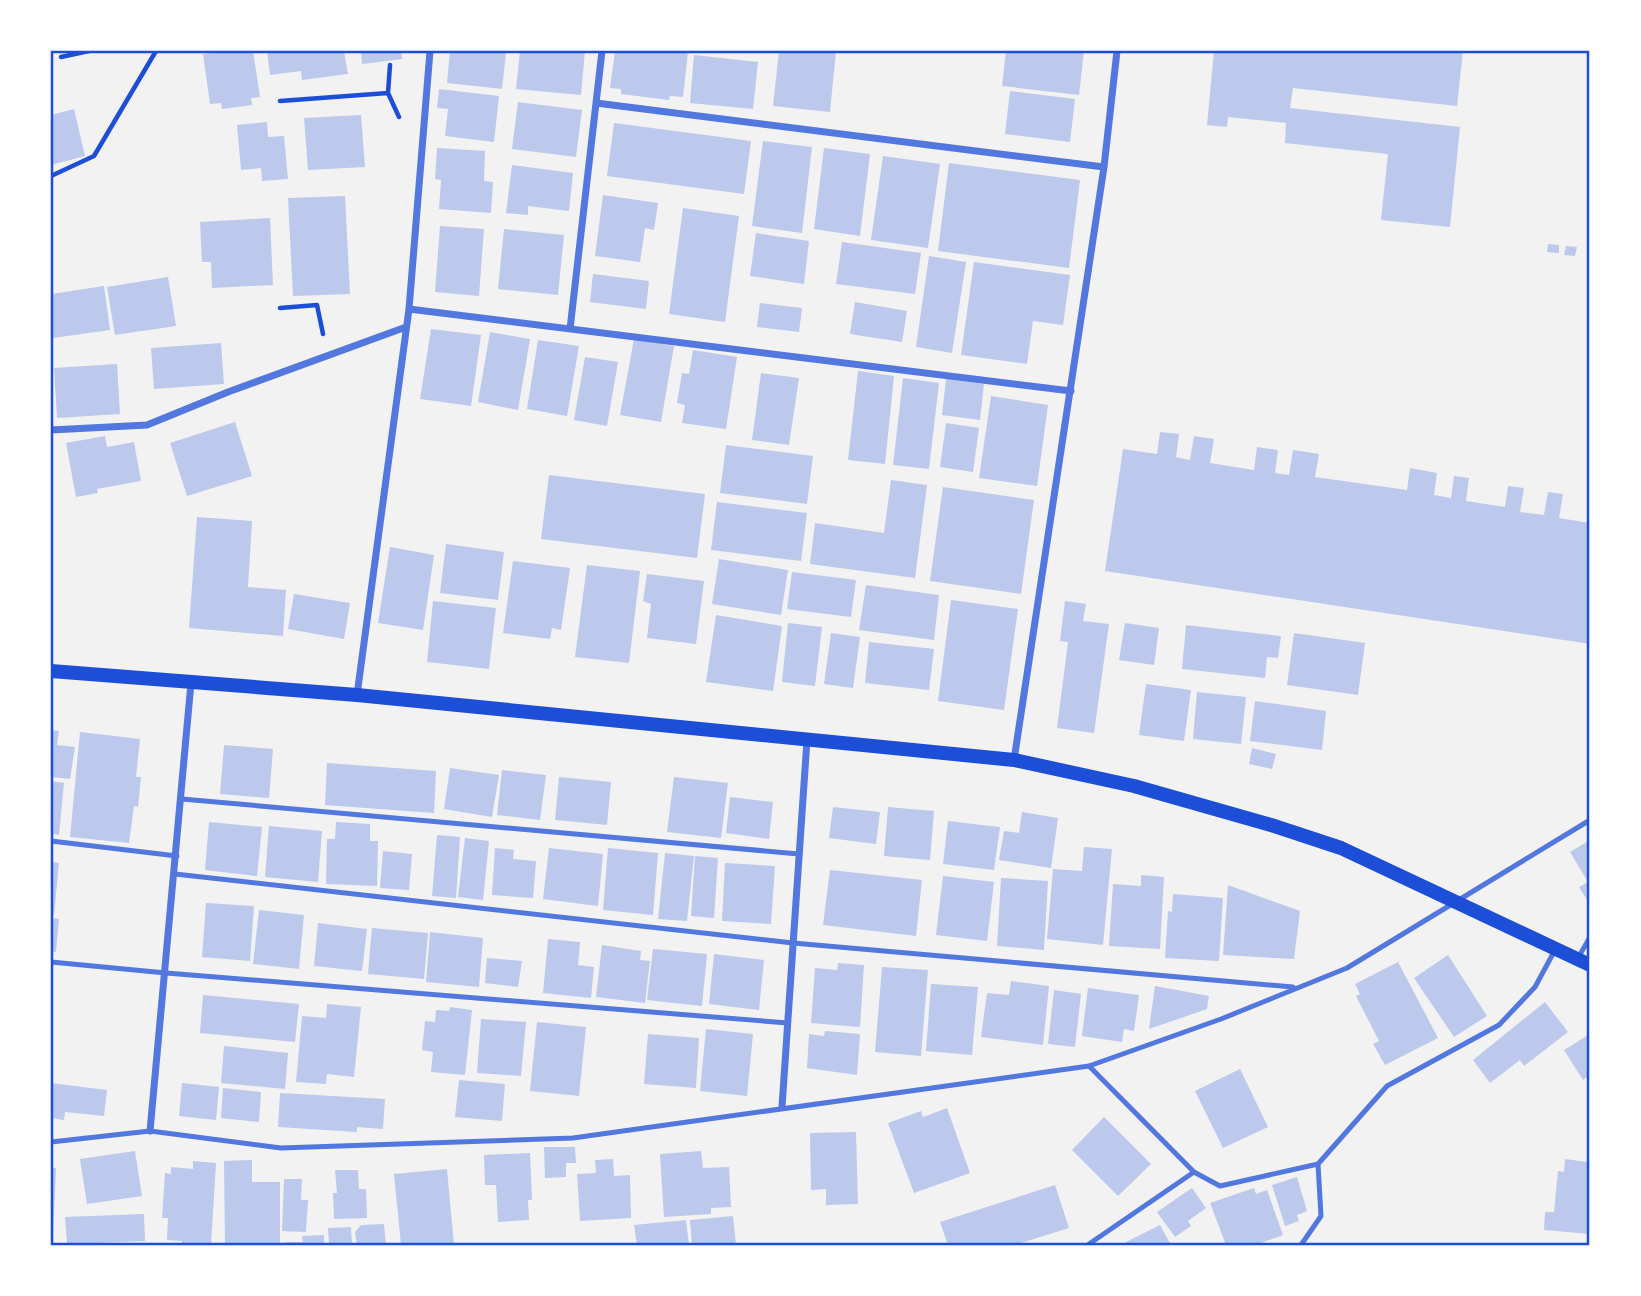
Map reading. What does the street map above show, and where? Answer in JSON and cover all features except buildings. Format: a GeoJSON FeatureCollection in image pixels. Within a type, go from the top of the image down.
{"type":"FeatureCollection","features":[{"type":"Feature","properties":{"kind":"main road"},"geometry":{"type":"LineString","coordinates":[[51,671],[357,695],[1014,760],[1134,786],[1341,848],[1584,962]]}},
{"type":"Feature","properties":{"kind":"street"},"geometry":{"type":"LineString","coordinates":[[357,695],[409,309],[430,51]]}},
{"type":"Feature","properties":{"kind":"street"},"geometry":{"type":"LineString","coordinates":[[570,329],[602,51]]}},
{"type":"Feature","properties":{"kind":"street"},"geometry":{"type":"LineString","coordinates":[[1014,760],[1104,167],[1117,51]]}},
{"type":"Feature","properties":{"kind":"street"},"geometry":{"type":"LineString","coordinates":[[596,103],[1104,167]]}},
{"type":"Feature","properties":{"kind":"street"},"geometry":{"type":"LineString","coordinates":[[409,309],[1070,391]]}},
{"type":"Feature","properties":{"kind":"street"},"geometry":{"type":"LineString","coordinates":[[51,430],[148,425],[406,327]]}},
{"type":"Feature","properties":{"kind":"street"},"geometry":{"type":"LineString","coordinates":[[150,1131],[191,683]]}},
{"type":"Feature","properties":{"kind":"street"},"geometry":{"type":"LineString","coordinates":[[782,1107],[807,740]]}},
{"type":"Feature","properties":{"kind":"lane"},"geometry":{"type":"LineString","coordinates":[[182,799],[799,854]]}},
{"type":"Feature","properties":{"kind":"lane"},"geometry":{"type":"LineString","coordinates":[[51,1142],[150,1131],[281,1147],[573,1138],[1089,1066],[1347,968],[1590,820]]}},
{"type":"Feature","properties":{"kind":"lane"},"geometry":{"type":"LineString","coordinates":[[51,841],[177,856]]}},
{"type":"Feature","properties":{"kind":"lane"},"geometry":{"type":"LineString","coordinates":[[175,874],[793,943],[1297,987]]}},
{"type":"Feature","properties":{"kind":"lane"},"geometry":{"type":"LineString","coordinates":[[1584,962],[1590,937]]}},
{"type":"Feature","properties":{"kind":"lane"},"geometry":{"type":"LineString","coordinates":[[1089,1066],[1194,1172],[1220,1186],[1318,1164],[1387,1086],[1499,1025],[1535,988],[1555,949]]}},
{"type":"Feature","properties":{"kind":"lane"},"geometry":{"type":"LineString","coordinates":[[51,962],[788,1023]]}},
{"type":"Feature","properties":{"kind":"lane"},"geometry":{"type":"LineString","coordinates":[[1301,1245],[1321,1216],[1318,1164]]}},
{"type":"Feature","properties":{"kind":"lane"},"geometry":{"type":"LineString","coordinates":[[1089,1244],[1194,1172]]}},
{"type":"Feature","properties":{"kind":"path"},"geometry":{"type":"LineString","coordinates":[[61,57],[89,51]]}},
{"type":"Feature","properties":{"kind":"path"},"geometry":{"type":"LineString","coordinates":[[51,176],[94,156],[156,51]]}},
{"type":"Feature","properties":{"kind":"path"},"geometry":{"type":"LineString","coordinates":[[280,101],[388,93],[390,65]]}},
{"type":"Feature","properties":{"kind":"path"},"geometry":{"type":"LineString","coordinates":[[280,308],[317,304],[327,356]]}}]}
